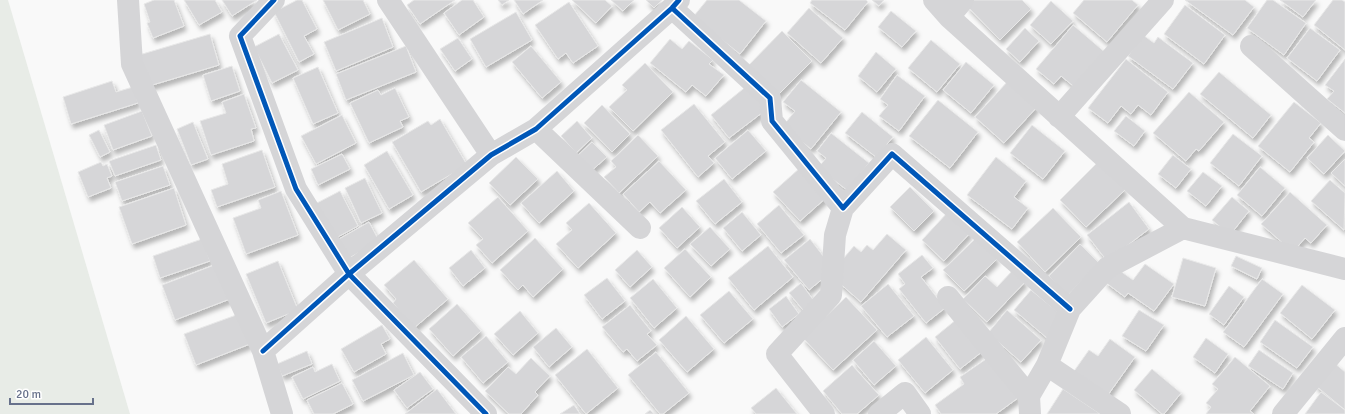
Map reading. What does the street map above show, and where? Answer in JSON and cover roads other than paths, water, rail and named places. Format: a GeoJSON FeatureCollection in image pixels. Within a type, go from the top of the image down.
{"type":"FeatureCollection","features":[{"type":"Feature","properties":{"kind":"street"},"geometry":{"type":"LineString","coordinates":[[128,0],[132,64],[263,351],[282,414]]}},
{"type":"Feature","properties":{"kind":"street"},"geometry":{"type":"LineString","coordinates":[[274,0],[240,36],[296,189],[349,274],[486,414]]}},
{"type":"Feature","properties":{"kind":"street"},"geometry":{"type":"LineString","coordinates":[[388,0],[490,155]]}},
{"type":"Feature","properties":{"kind":"street"},"geometry":{"type":"LineString","coordinates":[[934,0],[949,17],[1183,228],[1345,269]]}},
{"type":"Feature","properties":{"kind":"street"},"geometry":{"type":"LineString","coordinates":[[949,17],[963,0]]}},
{"type":"Feature","properties":{"kind":"street"},"geometry":{"type":"LineString","coordinates":[[1059,117],[1163,0]]}},
{"type":"Feature","properties":{"kind":"street"},"geometry":{"type":"LineString","coordinates":[[263,351],[349,274],[490,155],[536,129],[675,4],[770,98],[772,121],[843,208]]}},
{"type":"Feature","properties":{"kind":"street"},"geometry":{"type":"LineString","coordinates":[[1251,46],[1345,130]]}},
{"type":"Feature","properties":{"kind":"street"},"geometry":{"type":"LineString","coordinates":[[536,129],[640,228]]}},
{"type":"Feature","properties":{"kind":"street"},"geometry":{"type":"LineString","coordinates":[[824,414],[777,354],[831,295],[835,235],[843,208],[892,154],[1070,310]]}},
{"type":"Feature","properties":{"kind":"street"},"geometry":{"type":"LineString","coordinates":[[948,297],[1029,405],[1070,310],[1107,268],[1183,228]]}},
{"type":"Feature","properties":{"kind":"street"},"geometry":{"type":"LineString","coordinates":[[1283,414],[1345,338]]}},
{"type":"Feature","properties":{"kind":"street"},"geometry":{"type":"LineString","coordinates":[[1047,365],[1120,414]]}},
{"type":"Feature","properties":{"kind":"street"},"geometry":{"type":"LineString","coordinates":[[879,414],[905,393],[920,414]]}}]}
